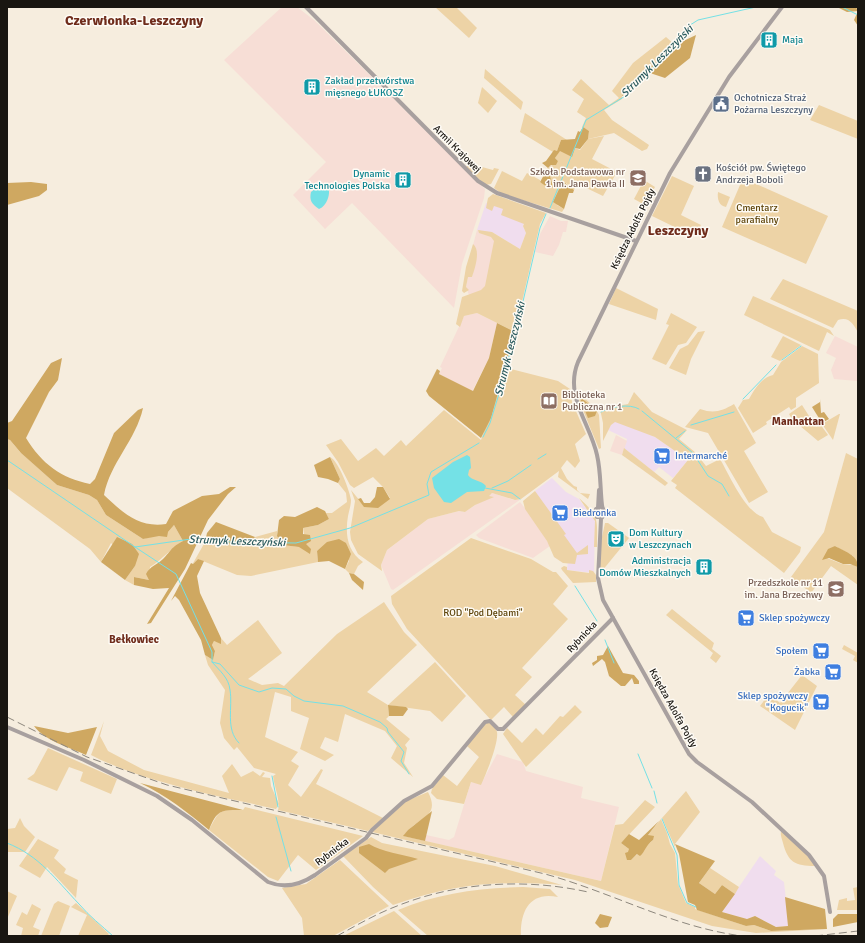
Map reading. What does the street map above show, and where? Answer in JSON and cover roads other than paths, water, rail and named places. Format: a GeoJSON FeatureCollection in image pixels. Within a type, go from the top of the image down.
{"type":"FeatureCollection","features":[{"type":"Feature","properties":{"kind":"street","name":"Armii Krajowej"},"geometry":{"type":"LineString","coordinates":[[306,7],[478,182],[497,193],[636,241]]}},
{"type":"Feature","properties":{"kind":"street","name":"Księdza Adolfa Pojdy"},"geometry":{"type":"LineString","coordinates":[[600,508],[600,480],[595,447],[575,399],[574,377],[578,362],[667,178],[727,80],[782,7]]}},
{"type":"Feature","properties":{"kind":"street"},"geometry":{"type":"LineString","coordinates":[[600,508],[605,513],[600,517],[595,512],[600,508]]}},
{"type":"Feature","properties":{"kind":"street","name":"Księdza Adolfa Pojdy"},"geometry":{"type":"LineString","coordinates":[[600,517],[598,584],[602,598],[691,756],[752,802],[809,855],[824,876],[830,912]]}},
{"type":"Feature","properties":{"kind":"street","name":"Rybnicka"},"geometry":{"type":"LineString","coordinates":[[7,727],[84,760],[157,796],[192,820],[268,882],[281,886],[293,885],[306,881],[366,838],[372,830],[402,802],[430,788],[485,722],[491,721],[499,729],[504,728],[613,618]]}},
{"type":"Feature","properties":{"kind":"water"},"geometry":{"type":"Polygon","coordinates":[[[323,183],[327,185],[329,195],[324,205],[319,209],[312,202],[310,195],[311,192],[323,183]]]}},
{"type":"Feature","properties":{"kind":"water"},"geometry":{"type":"Polygon","coordinates":[[[467,455],[470,457],[471,468],[468,475],[486,486],[484,491],[467,492],[451,503],[444,502],[434,488],[432,478],[453,462],[467,455]]]}},
{"type":"Feature","properties":{"kind":"waterway","name":"Strumyk Leszczyński"},"geometry":{"type":"LineString","coordinates":[[550,208],[586,120],[627,95],[671,49],[687,27],[698,20],[756,7]]}},
{"type":"Feature","properties":{"kind":"waterway"},"geometry":{"type":"LineString","coordinates":[[842,7],[858,15]]}},
{"type":"Feature","properties":{"kind":"waterway","name":"Strumyk Leszczyński"},"geometry":{"type":"LineString","coordinates":[[483,437],[490,423],[498,397],[518,323],[540,228],[546,214]]}},
{"type":"Feature","properties":{"kind":"waterway"},"geometry":{"type":"LineString","coordinates":[[782,360],[801,346]]}},
{"type":"Feature","properties":{"kind":"waterway"},"geometry":{"type":"LineString","coordinates":[[743,399],[776,365]]}},
{"type":"Feature","properties":{"kind":"waterway"},"geometry":{"type":"LineString","coordinates":[[601,412],[620,406],[630,406],[639,409]]}},
{"type":"Feature","properties":{"kind":"waterway"},"geometry":{"type":"LineString","coordinates":[[642,411],[693,453],[708,476],[722,484],[729,496]]}},
{"type":"Feature","properties":{"kind":"waterway"},"geometry":{"type":"LineString","coordinates":[[691,425],[734,412]]}},
{"type":"Feature","properties":{"kind":"waterway"},"geometry":{"type":"LineString","coordinates":[[676,438],[685,431]]}},
{"type":"Feature","properties":{"kind":"waterway","name":"Strumyk Leszczyński"},"geometry":{"type":"LineString","coordinates":[[7,460],[135,547],[191,539],[231,542],[296,543],[350,528],[429,495],[427,484],[431,472],[479,443]]}},
{"type":"Feature","properties":{"kind":"waterway"},"geometry":{"type":"LineString","coordinates":[[538,459],[546,454]]}},
{"type":"Feature","properties":{"kind":"waterway"},"geometry":{"type":"LineString","coordinates":[[492,488],[508,481],[531,465]]}},
{"type":"Feature","properties":{"kind":"waterway"},"geometry":{"type":"LineString","coordinates":[[485,488],[512,493],[520,499]]}},
{"type":"Feature","properties":{"kind":"waterway"},"geometry":{"type":"LineString","coordinates":[[135,547],[176,574],[212,652],[212,662],[228,682],[231,697],[230,718],[232,731],[239,743]]}},
{"type":"Feature","properties":{"kind":"waterway"},"geometry":{"type":"LineString","coordinates":[[575,586],[597,621]]}},
{"type":"Feature","properties":{"kind":"waterway"},"geometry":{"type":"LineString","coordinates":[[605,640],[614,663]]}},
{"type":"Feature","properties":{"kind":"waterway"},"geometry":{"type":"LineString","coordinates":[[212,662],[220,664],[239,685],[259,692],[272,688],[286,689],[294,696],[304,701],[343,706],[380,722],[387,728],[388,732],[404,752],[401,761],[409,774]]}},
{"type":"Feature","properties":{"kind":"waterway"},"geometry":{"type":"LineString","coordinates":[[638,754],[652,788]]}},
{"type":"Feature","properties":{"kind":"waterway"},"geometry":{"type":"LineString","coordinates":[[272,776],[278,807]]}},
{"type":"Feature","properties":{"kind":"waterway"},"geometry":{"type":"LineString","coordinates":[[654,791],[657,803]]}},
{"type":"Feature","properties":{"kind":"waterway"},"geometry":{"type":"LineString","coordinates":[[276,817],[291,871]]}},
{"type":"Feature","properties":{"kind":"waterway"},"geometry":{"type":"LineString","coordinates":[[662,819],[677,855],[679,885],[687,903],[696,907]]}},
{"type":"Feature","properties":{"kind":"waterway"},"geometry":{"type":"LineString","coordinates":[[7,843],[19,848],[38,861],[87,913],[113,936]]}},
{"type":"Feature","properties":{"kind":"railway"},"geometry":{"type":"LineString","coordinates":[[7,717],[87,757],[167,785],[545,874],[570,881],[691,925],[742,936]]}},
{"type":"Feature","properties":{"kind":"railway"},"geometry":{"type":"LineString","coordinates":[[337,936],[374,916],[397,906],[420,898],[467,887],[516,884],[540,885],[588,892]]}},
{"type":"Feature","properties":{"kind":"railway"},"geometry":{"type":"LineString","coordinates":[[815,936],[858,931]]}},
{"type":"Feature","properties":{"kind":"place","name":"Maja"},"geometry":{"type":"Point","coordinates":[769,40]}},
{"type":"Feature","properties":{"kind":"place","name":"Zakład przetwórstwa mięsnego ŁUKOSZ"},"geometry":{"type":"Point","coordinates":[312,87]}},
{"type":"Feature","properties":{"kind":"place","name":"Ochotnicza Straż Pożarna Leszczyny"},"geometry":{"type":"Point","coordinates":[721,104]}},
{"type":"Feature","properties":{"kind":"place","name":"Kościół pw. Świętego Andrzeja Boboli"},"geometry":{"type":"Point","coordinates":[703,174]}},
{"type":"Feature","properties":{"kind":"place","name":"Szkoła Podstawowa nr 1 im. Jana Pawła II"},"geometry":{"type":"Point","coordinates":[638,178]}},
{"type":"Feature","properties":{"kind":"place","name":"Dynamic Technologies Polska"},"geometry":{"type":"Point","coordinates":[403,180]}},
{"type":"Feature","properties":{"kind":"place","name":"Biblioteka Publiczna nr 1"},"geometry":{"type":"Point","coordinates":[549,401]}},
{"type":"Feature","properties":{"kind":"place","name":"Intermarché"},"geometry":{"type":"Point","coordinates":[662,456]}},
{"type":"Feature","properties":{"kind":"place","name":"Biedronka"},"geometry":{"type":"Point","coordinates":[560,513]}},
{"type":"Feature","properties":{"kind":"place","name":"Dom Kultury w Leszczynach"},"geometry":{"type":"Point","coordinates":[616,539]}},
{"type":"Feature","properties":{"kind":"place","name":"Administracja Domów Mieszkalnych"},"geometry":{"type":"Point","coordinates":[704,567]}},
{"type":"Feature","properties":{"kind":"place","name":"Przedszkole nr 11 im. Jana Brzechwy"},"geometry":{"type":"Point","coordinates":[836,589]}},
{"type":"Feature","properties":{"kind":"place","name":"Sklep spożywczy"},"geometry":{"type":"Point","coordinates":[746,618]}},
{"type":"Feature","properties":{"kind":"place","name":"Społem"},"geometry":{"type":"Point","coordinates":[821,651]}},
{"type":"Feature","properties":{"kind":"place","name":"Żabka"},"geometry":{"type":"Point","coordinates":[833,672]}},
{"type":"Feature","properties":{"kind":"place","name":"Sklep spożywczy \"Kogucik\""},"geometry":{"type":"Point","coordinates":[821,702]}},
{"type":"Feature","properties":{"kind":"district","name":"Czerwionka-Leszczyny"},"geometry":{"type":"Point","coordinates":[134,20]}},
{"type":"Feature","properties":{"kind":"district","name":"Leszczyny"},"geometry":{"type":"Point","coordinates":[678,230]}},
{"type":"Feature","properties":{"kind":"district","name":"Manhattan"},"geometry":{"type":"Point","coordinates":[798,421]}},
{"type":"Feature","properties":{"kind":"district","name":"Bełkowiec"},"geometry":{"type":"Point","coordinates":[134,639]}},
{"type":"Feature","properties":{"kind":"park label","name":"Cmentarz parafialny"},"geometry":{"type":"Point","coordinates":[757,214]}},
{"type":"Feature","properties":{"kind":"park label","name":"ROD \"Pod Dębami\""},"geometry":{"type":"Point","coordinates":[483,613]}}]}
